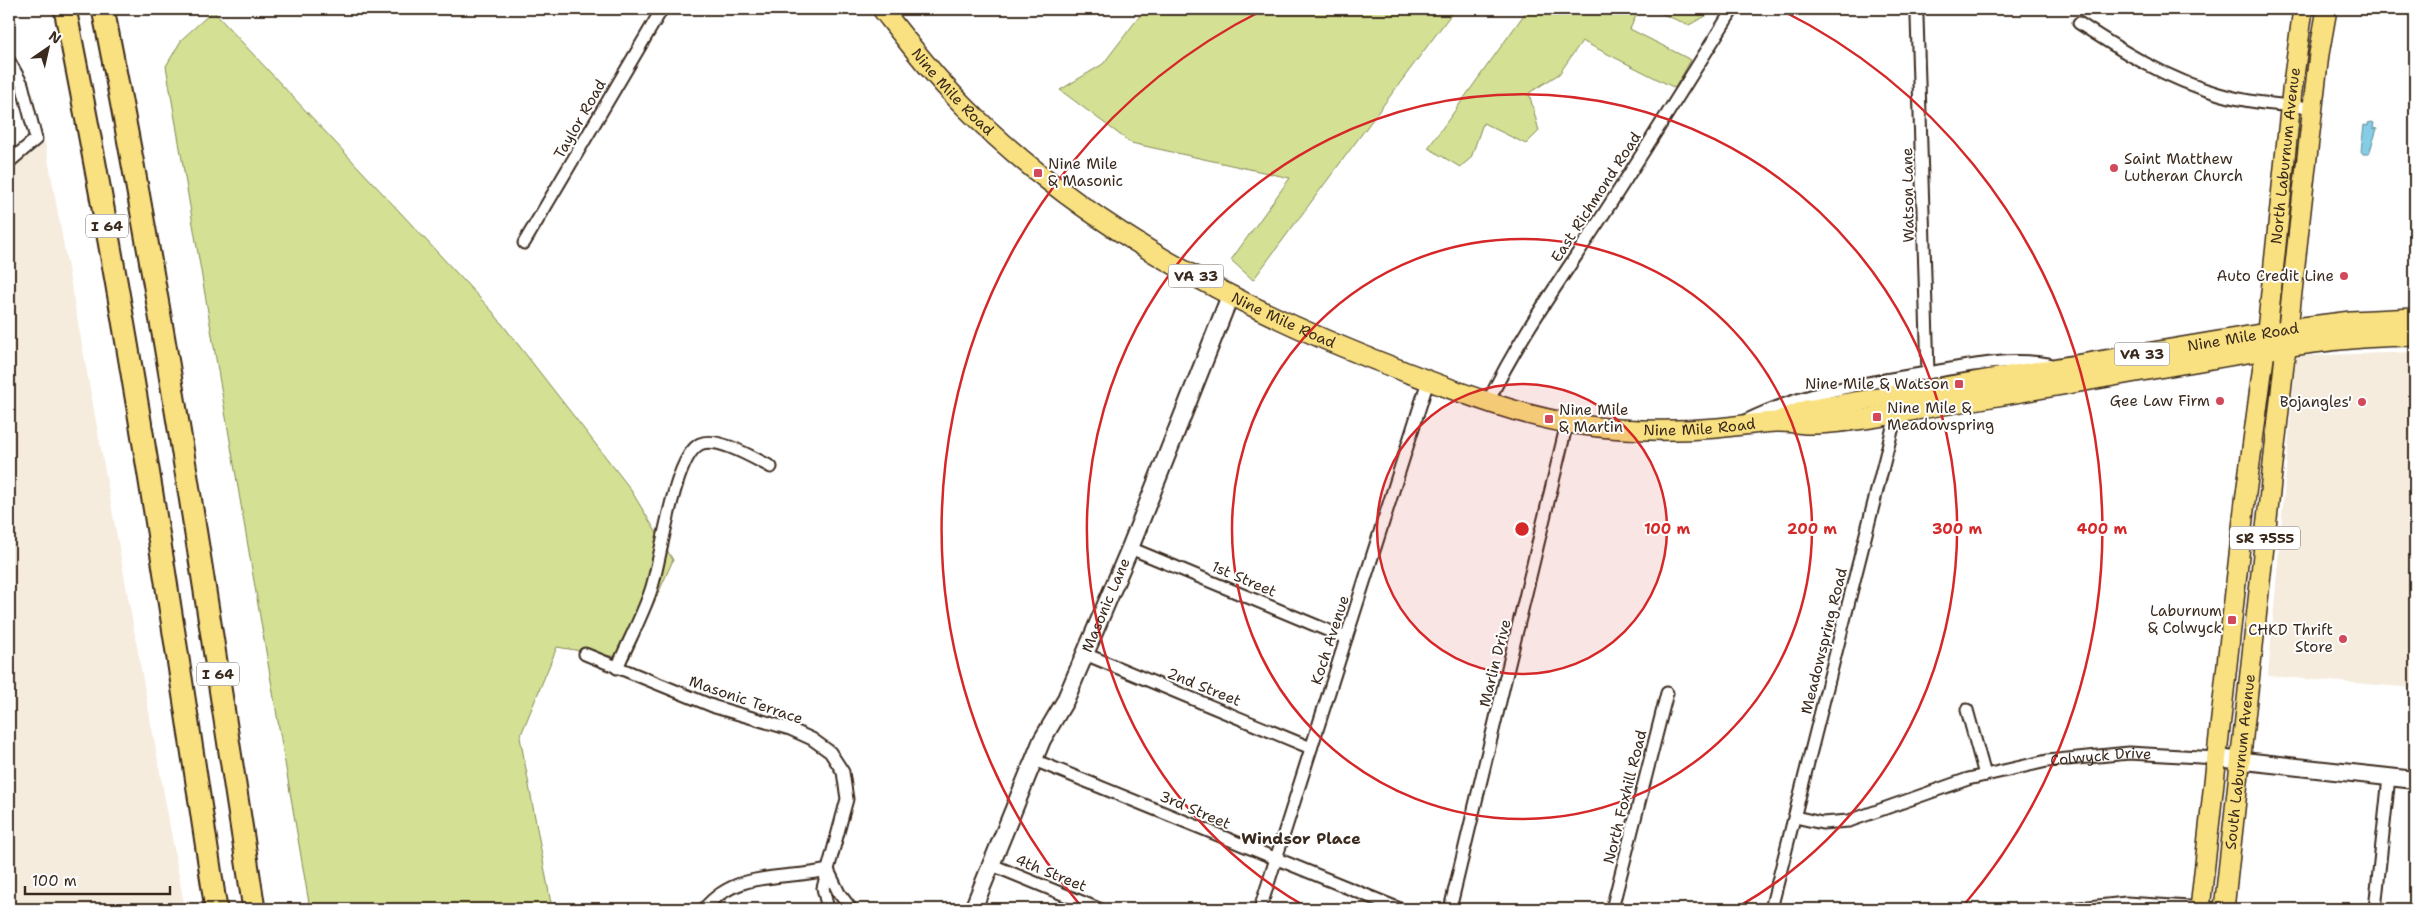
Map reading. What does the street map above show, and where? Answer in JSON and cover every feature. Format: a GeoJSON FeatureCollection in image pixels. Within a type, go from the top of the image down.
{"type":"FeatureCollection","features":[{"type":"Feature","properties":{"kind":"highway","name":"I 64"},"geometry":{"type":"LineString","coordinates":[[65,9],[113,259],[145,444],[216,909]]}},
{"type":"Feature","properties":{"kind":"highway","name":"I 64"},"geometry":{"type":"LineString","coordinates":[[103,9],[150,251],[182,438],[254,909]]}},
{"type":"Feature","properties":{"kind":"main road","name":"Nine Mile Road"},"geometry":{"type":"LineString","coordinates":[[882,9],[927,67],[963,106],[1038,173],[1138,243],[1230,296],[1359,356],[1523,414],[1568,423],[1652,431],[1778,421],[1814,424],[1890,396],[2067,367],[2266,341]]}},
{"type":"Feature","properties":{"kind":"main road","name":"North Laburnum Avenue"},"geometry":{"type":"LineString","coordinates":[[2266,341],[2303,9]]}},
{"type":"Feature","properties":{"kind":"main road","name":"North Laburnum Avenue"},"geometry":{"type":"LineString","coordinates":[[2287,338],[2326,9]]}},
{"type":"Feature","properties":{"kind":"main road","name":"Masonic Lane"},"geometry":{"type":"LineString","coordinates":[[973,909],[1042,740],[1065,701],[1130,548],[1230,296]]}},
{"type":"Feature","properties":{"kind":"main road","name":"Nine Mile Road"},"geometry":{"type":"LineString","coordinates":[[1890,396],[2287,338],[2351,321],[2415,318]]}},
{"type":"Feature","properties":{"kind":"main road","name":"Nine Mile Road"},"geometry":{"type":"LineString","coordinates":[[2287,338],[2415,336]]}},
{"type":"Feature","properties":{"kind":"main road","name":"South Laburnum Avenue"},"geometry":{"type":"LineString","coordinates":[[2223,909],[2287,338]]}},
{"type":"Feature","properties":{"kind":"main road","name":"South Laburnum Avenue"},"geometry":{"type":"LineString","coordinates":[[2200,908],[2241,532],[2266,341]]}},
{"type":"Feature","properties":{"kind":"main road"},"geometry":{"type":"LineString","coordinates":[[2241,532],[2250,545],[2247,566],[2252,575],[2261,580]]}},
{"type":"Feature","properties":{"kind":"main road","name":"Colwyck Drive"},"geometry":{"type":"LineString","coordinates":[[2217,758],[2415,780]]}},
{"type":"Feature","properties":{"kind":"street","name":"Taylor Road"},"geometry":{"type":"LineString","coordinates":[[524,243],[662,9]]}},
{"type":"Feature","properties":{"kind":"street","name":"East Richmond Road"},"geometry":{"type":"LineString","coordinates":[[1488,402],[1505,367],[1539,310],[1603,215],[1733,9]]}},
{"type":"Feature","properties":{"kind":"street","name":"Watson Lane"},"geometry":{"type":"LineString","coordinates":[[1917,16],[1928,373]]}},
{"type":"Feature","properties":{"kind":"street"},"geometry":{"type":"LineString","coordinates":[[2080,23],[2126,53],[2169,75],[2219,94],[2313,108]]}},
{"type":"Feature","properties":{"kind":"street"},"geometry":{"type":"LineString","coordinates":[[9,61],[22,84],[36,138],[9,162]]}},
{"type":"Feature","properties":{"kind":"street"},"geometry":{"type":"LineString","coordinates":[[1733,426],[1791,400],[1890,396],[1928,373],[1979,364],[2013,361],[2067,367]]}},
{"type":"Feature","properties":{"kind":"street","name":"Koch Avenue"},"geometry":{"type":"LineString","coordinates":[[1260,909],[1428,381]]}},
{"type":"Feature","properties":{"kind":"street","name":"Meadowspring Road"},"geometry":{"type":"LineString","coordinates":[[1771,909],[1894,423],[1890,396]]}},
{"type":"Feature","properties":{"kind":"street","name":"Marlin Drive"},"geometry":{"type":"LineString","coordinates":[[1450,909],[1568,423]]}},
{"type":"Feature","properties":{"kind":"street"},"geometry":{"type":"LineString","coordinates":[[617,668],[651,590],[660,544],[676,487],[692,451],[700,444],[714,442],[771,467]]}},
{"type":"Feature","properties":{"kind":"street","name":"1st Street"},"geometry":{"type":"LineString","coordinates":[[1130,548],[1346,638]]}},
{"type":"Feature","properties":{"kind":"street","name":"Masonic Terrace"},"geometry":{"type":"LineString","coordinates":[[584,654],[715,707],[790,729],[812,739],[830,752],[843,772],[847,799],[823,888],[828,909]]}},
{"type":"Feature","properties":{"kind":"street","name":"2nd Street"},"geometry":{"type":"LineString","coordinates":[[1085,654],[1311,748]]}},
{"type":"Feature","properties":{"kind":"street","name":"North Foxhill Road"},"geometry":{"type":"LineString","coordinates":[[1612,909],[1667,693]]}},
{"type":"Feature","properties":{"kind":"street"},"geometry":{"type":"LineString","coordinates":[[1967,710],[1985,775]]}},
{"type":"Feature","properties":{"kind":"street","name":"Colwyck Drive"},"geometry":{"type":"LineString","coordinates":[[1795,817],[1822,823],[1850,820],[1985,775],[2047,760],[2094,755],[2163,754],[2217,758]]}},
{"type":"Feature","properties":{"kind":"street","name":"3rd Street"},"geometry":{"type":"LineString","coordinates":[[1034,760],[1400,909]]}},
{"type":"Feature","properties":{"kind":"street"},"geometry":{"type":"LineString","coordinates":[[2375,909],[2389,777]]}},
{"type":"Feature","properties":{"kind":"street","name":"4th Street"},"geometry":{"type":"LineString","coordinates":[[992,865],[1099,909]]}},
{"type":"Feature","properties":{"kind":"street"},"geometry":{"type":"LineString","coordinates":[[704,909],[726,889],[748,880],[764,877],[806,875],[828,870],[839,892],[851,909]]}},
{"type":"Feature","properties":{"kind":"street"},"geometry":{"type":"LineString","coordinates":[[2070,909],[2126,903],[2223,909]]}},
{"type":"Feature","properties":{"kind":"shaded area"},"geometry":{"type":"Polygon","coordinates":[[[45,142],[185,909],[9,909],[9,171],[45,142]]]}},
{"type":"Feature","properties":{"kind":"shaded area"},"geometry":{"type":"Polygon","coordinates":[[[2415,352],[2415,688],[2268,676],[2296,356],[2415,352]]]}},
{"type":"Feature","properties":{"kind":"green space"},"geometry":{"type":"Polygon","coordinates":[[[1145,9],[1455,9],[1253,280],[1231,260],[1290,178],[1131,143],[1060,90],[1103,64],[1145,9]]]}},
{"type":"Feature","properties":{"kind":"green space"},"geometry":{"type":"Polygon","coordinates":[[[1528,9],[1639,9],[1630,29],[1691,60],[1675,88],[1582,41],[1559,74],[1529,93],[1539,131],[1526,144],[1483,123],[1471,158],[1460,167],[1428,148],[1528,9]]]}},
{"type":"Feature","properties":{"kind":"green space"},"geometry":{"type":"Polygon","coordinates":[[[1650,9],[1719,9],[1689,25],[1650,9]]]}},
{"type":"Feature","properties":{"kind":"green space"},"geometry":{"type":"Polygon","coordinates":[[[213,11],[492,311],[629,487],[673,560],[629,659],[557,647],[520,737],[552,909],[310,909],[166,66],[182,39],[213,11]]]}},
{"type":"Feature","properties":{"kind":"water"},"geometry":{"type":"Polygon","coordinates":[[[2368,123],[2374,123],[2373,128],[2377,129],[2369,154],[2363,154],[2361,151],[2364,125],[2368,126],[2368,123]]]}},
{"type":"Feature","properties":{"kind":"place","name":"Saint Matthew Lutheran Church"},"geometry":{"type":"Point","coordinates":[2114,168]}},
{"type":"Feature","properties":{"kind":"place","name":"Nine Mile & Masonic"},"geometry":{"type":"Point","coordinates":[1038,173]}},
{"type":"Feature","properties":{"kind":"place","name":"Auto Credit Line"},"geometry":{"type":"Point","coordinates":[2344,276]}},
{"type":"Feature","properties":{"kind":"place","name":"Nine Mile & Watson"},"geometry":{"type":"Point","coordinates":[1959,384]}},
{"type":"Feature","properties":{"kind":"place","name":"Gee Law Firm"},"geometry":{"type":"Point","coordinates":[2220,401]}},
{"type":"Feature","properties":{"kind":"place","name":"Bojangles'"},"geometry":{"type":"Point","coordinates":[2362,402]}},
{"type":"Feature","properties":{"kind":"place","name":"Nine Mile & Meadowspring"},"geometry":{"type":"Point","coordinates":[1877,417]}},
{"type":"Feature","properties":{"kind":"place","name":"Nine Mile & Martin"},"geometry":{"type":"Point","coordinates":[1549,419]}},
{"type":"Feature","properties":{"kind":"place","name":"Laburnum & Colwyck"},"geometry":{"type":"Point","coordinates":[2232,620]}},
{"type":"Feature","properties":{"kind":"place","name":"CHKD Thrift Store"},"geometry":{"type":"Point","coordinates":[2343,639]}},
{"type":"Feature","properties":{"kind":"district","name":"Windsor Place"},"geometry":{"type":"Point","coordinates":[1301,838]}}]}
